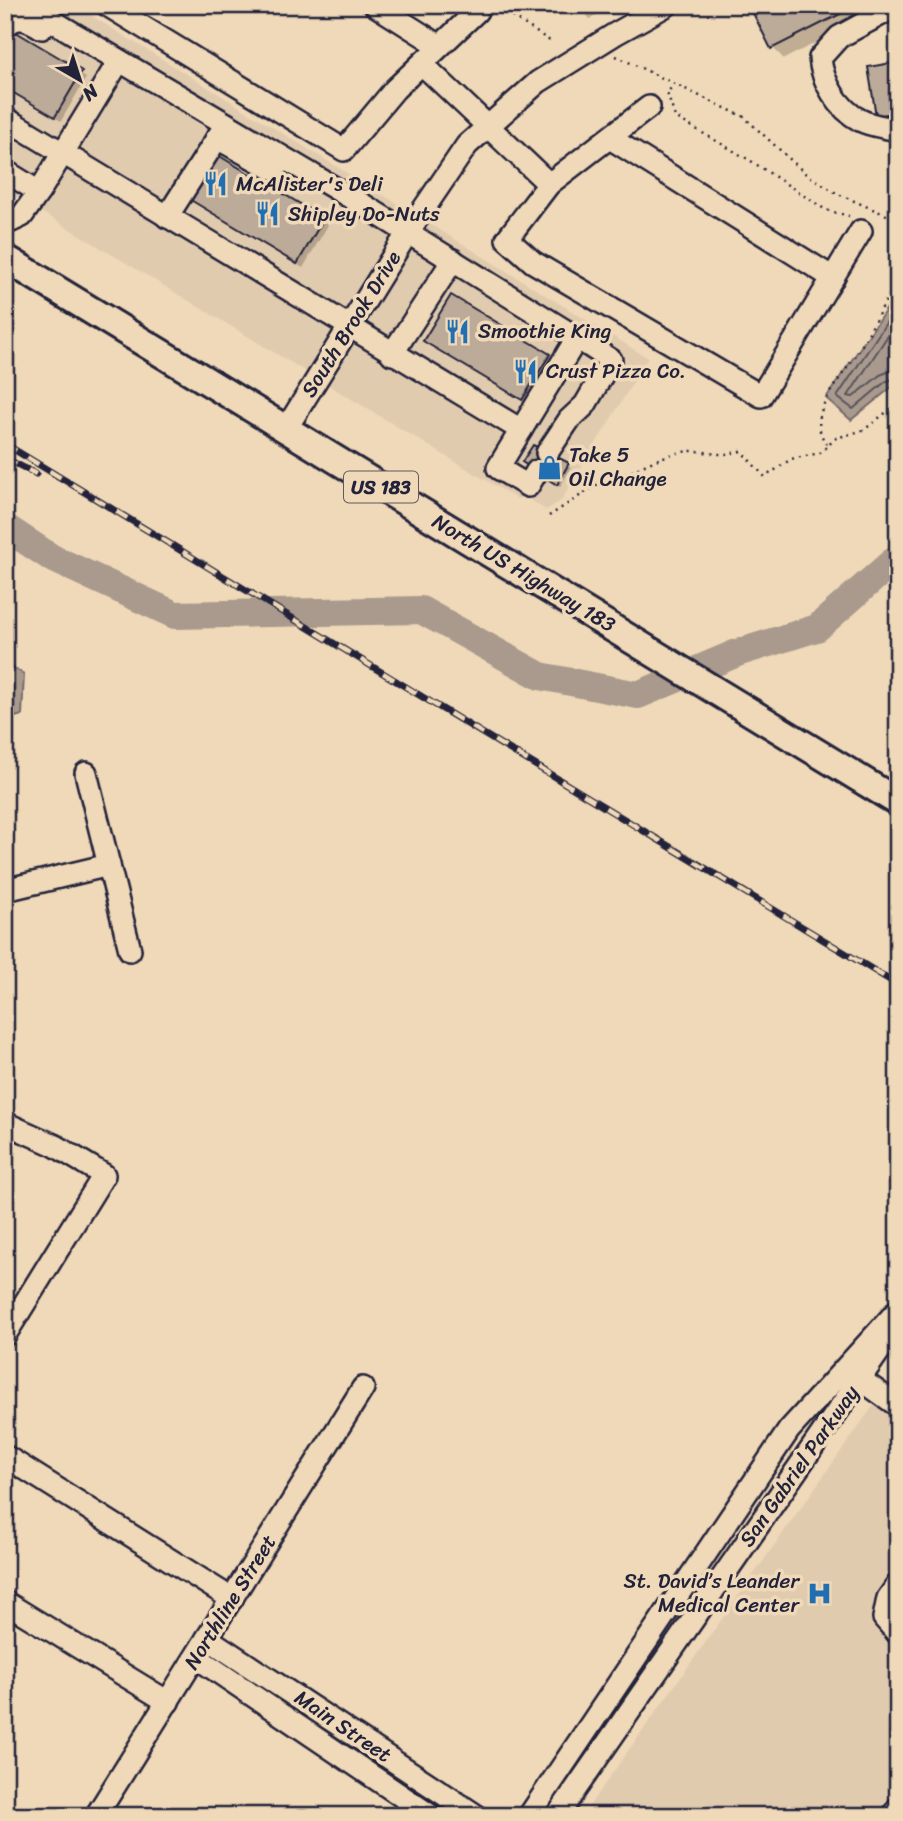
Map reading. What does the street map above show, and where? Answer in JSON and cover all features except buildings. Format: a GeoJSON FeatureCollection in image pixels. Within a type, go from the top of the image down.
{"type":"FeatureCollection","features":[{"type":"Feature","properties":{"kind":"main road","name":"North US Highway 183"},"geometry":{"type":"LineString","coordinates":[[5,258],[898,802]]}},
{"type":"Feature","properties":{"kind":"street"},"geometry":{"type":"LineString","coordinates":[[5,12],[18,5],[30,7],[116,66],[221,131],[283,158],[408,232],[577,338],[611,360],[585,405],[569,420],[528,486],[498,468],[577,338]]}},
{"type":"Feature","properties":{"kind":"street"},"geometry":{"type":"LineString","coordinates":[[107,5],[344,149],[395,89],[440,46],[486,8]]}},
{"type":"Feature","properties":{"kind":"street"},"geometry":{"type":"LineString","coordinates":[[375,5],[440,46]]}},
{"type":"Feature","properties":{"kind":"street","name":"South Brook Drive"},"geometry":{"type":"LineString","coordinates":[[286,429],[408,232],[467,145],[538,82],[667,5]]}},
{"type":"Feature","properties":{"kind":"street"},"geometry":{"type":"LineString","coordinates":[[898,5],[839,37],[820,58],[822,78],[842,104],[860,120],[898,130]]}},
{"type":"Feature","properties":{"kind":"street"},"geometry":{"type":"LineString","coordinates":[[5,27],[19,18],[28,19],[116,66]]}},
{"type":"Feature","properties":{"kind":"street"},"geometry":{"type":"LineString","coordinates":[[422,64],[549,184]]}},
{"type":"Feature","properties":{"kind":"street"},"geometry":{"type":"LineString","coordinates":[[5,224],[22,216],[39,192],[116,66]]}},
{"type":"Feature","properties":{"kind":"street"},"geometry":{"type":"LineString","coordinates":[[649,107],[549,184],[507,239],[533,262],[761,396],[833,278],[861,221]]}},
{"type":"Feature","properties":{"kind":"street"},"geometry":{"type":"LineString","coordinates":[[5,118],[522,430]]}},
{"type":"Feature","properties":{"kind":"street"},"geometry":{"type":"LineString","coordinates":[[167,217],[221,131]]}},
{"type":"Feature","properties":{"kind":"street"},"geometry":{"type":"LineString","coordinates":[[610,138],[833,278]]}},
{"type":"Feature","properties":{"kind":"street"},"geometry":{"type":"LineString","coordinates":[[5,171],[39,192]]}},
{"type":"Feature","properties":{"kind":"street"},"geometry":{"type":"LineString","coordinates":[[392,354],[453,260]]}},
{"type":"Feature","properties":{"kind":"street"},"geometry":{"type":"LineString","coordinates":[[86,773],[130,950]]}},
{"type":"Feature","properties":{"kind":"street"},"geometry":{"type":"LineString","coordinates":[[5,890],[109,865]]}},
{"type":"Feature","properties":{"kind":"street"},"geometry":{"type":"LineString","coordinates":[[5,1123],[56,1146],[104,1175],[5,1335]]}},
{"type":"Feature","properties":{"kind":"street","name":"San Gabriel Parkway"},"geometry":{"type":"LineString","coordinates":[[528,1816],[789,1430],[898,1310]]}},
{"type":"Feature","properties":{"kind":"street","name":"San Gabriel Parkway"},"geometry":{"type":"LineString","coordinates":[[557,1816],[860,1379],[890,1353],[898,1323]]}},
{"type":"Feature","properties":{"kind":"street"},"geometry":{"type":"LineString","coordinates":[[860,1379],[898,1406]]}},
{"type":"Feature","properties":{"kind":"street","name":"Northline Street"},"geometry":{"type":"LineString","coordinates":[[96,1816],[363,1388]]}},
{"type":"Feature","properties":{"kind":"street"},"geometry":{"type":"LineString","coordinates":[[5,1455],[232,1599]]}},
{"type":"Feature","properties":{"kind":"street"},"geometry":{"type":"LineString","coordinates":[[898,1584],[888,1598],[884,1618],[898,1634]]}},
{"type":"Feature","properties":{"kind":"street"},"geometry":{"type":"LineString","coordinates":[[5,1602],[168,1702]]}},
{"type":"Feature","properties":{"kind":"street","name":"Main Street"},"geometry":{"type":"LineString","coordinates":[[207,1639],[477,1816]]}},
{"type":"Feature","properties":{"kind":"street","name":"Main Street"},"geometry":{"type":"LineString","coordinates":[[196,1657],[430,1816]]}},
{"type":"Feature","properties":{"kind":"path"},"geometry":{"type":"LineString","coordinates":[[486,8],[552,43]]}},
{"type":"Feature","properties":{"kind":"path"},"geometry":{"type":"LineString","coordinates":[[615,55],[744,117],[806,174],[873,210],[898,220]]}},
{"type":"Feature","properties":{"kind":"path"},"geometry":{"type":"LineString","coordinates":[[675,83],[667,93],[675,117],[826,210],[861,221],[873,210]]}},
{"type":"Feature","properties":{"kind":"path"},"geometry":{"type":"LineString","coordinates":[[827,444],[820,423],[831,387],[853,361],[898,280]]}},
{"type":"Feature","properties":{"kind":"path"},"geometry":{"type":"LineString","coordinates":[[549,516],[615,473],[619,477],[673,453],[695,451],[715,456],[741,451],[765,477],[791,459],[820,453],[836,438],[864,430],[898,403]]}},
{"type":"Feature","properties":{"kind":"shaded area"},"geometry":{"type":"Polygon","coordinates":[[[5,5],[74,5],[648,358],[561,501],[546,510],[524,496],[517,499],[5,190],[5,5]]]}},
{"type":"Feature","properties":{"kind":"shaded area","name":"St. David’s Leander Medical Center"},"geometry":{"type":"Polygon","coordinates":[[[898,1371],[898,1816],[582,1816],[898,1371]]]}},
{"type":"Feature","properties":{"kind":"water"},"geometry":{"type":"Polygon","coordinates":[[[898,292],[898,382],[851,420],[826,398],[898,292]]]}},
{"type":"Feature","properties":{"kind":"water"},"geometry":{"type":"Polygon","coordinates":[[[5,663],[24,674],[22,715],[5,720],[5,663]]]}},
{"type":"Feature","properties":{"kind":"waterway"},"geometry":{"type":"LineString","coordinates":[[5,527],[52,558],[175,615],[421,610],[540,676],[638,695],[737,653],[817,628],[898,557]]}},
{"type":"Feature","properties":{"kind":"railway"},"geometry":{"type":"LineString","coordinates":[[5,444],[898,985]]}},
{"type":"Feature","properties":{"kind":"railway"},"geometry":{"type":"LineString","coordinates":[[5,458],[36,474]]}},
{"type":"Feature","properties":{"kind":"place","name":"McAlister's Deli"},"geometry":{"type":"Point","coordinates":[216,184]}},
{"type":"Feature","properties":{"kind":"place","name":"Shipley Do-Nuts"},"geometry":{"type":"Point","coordinates":[268,214]}},
{"type":"Feature","properties":{"kind":"place","name":"Smoothie King"},"geometry":{"type":"Point","coordinates":[458,331]}},
{"type":"Feature","properties":{"kind":"place","name":"Crust Pizza Co."},"geometry":{"type":"Point","coordinates":[526,371]}},
{"type":"Feature","properties":{"kind":"place","name":"Take 5 Oil Change"},"geometry":{"type":"Point","coordinates":[549,467]}},
{"type":"Feature","properties":{"kind":"place","name":"St. David’s Leander Medical Center"},"geometry":{"type":"Point","coordinates":[819,1593]}}]}
